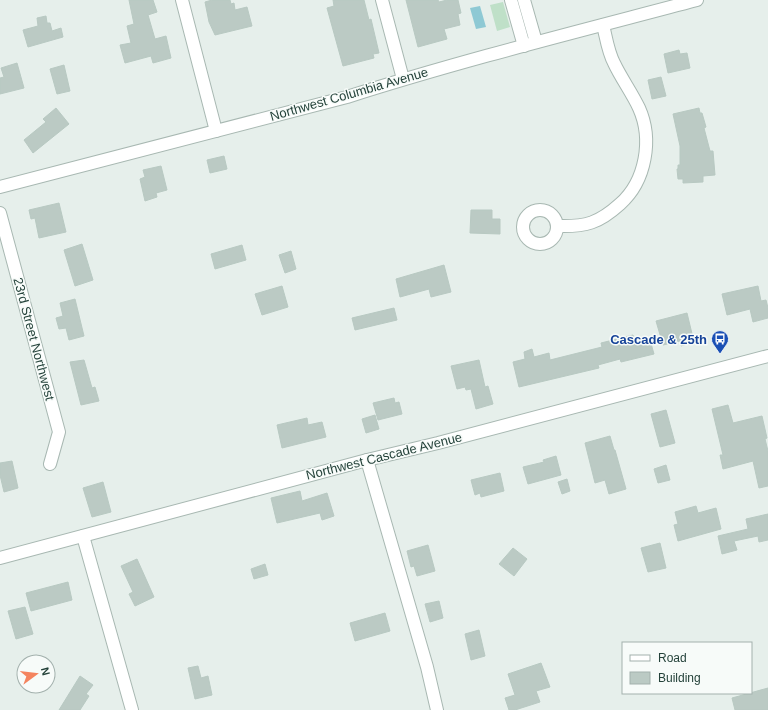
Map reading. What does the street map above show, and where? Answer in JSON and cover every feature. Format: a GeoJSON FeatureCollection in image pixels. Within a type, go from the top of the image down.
{"type":"FeatureCollection","features":[{"type":"Feature","properties":{"kind":"street"},"geometry":{"type":"LineString","coordinates":[[182,0],[216,131]]}},
{"type":"Feature","properties":{"kind":"street"},"geometry":{"type":"LineString","coordinates":[[382,0],[403,79]]}},
{"type":"Feature","properties":{"kind":"street"},"geometry":{"type":"LineString","coordinates":[[512,0],[530,44]]}},
{"type":"Feature","properties":{"kind":"street"},"geometry":{"type":"LineString","coordinates":[[524,0],[530,44]]}},
{"type":"Feature","properties":{"kind":"street","name":"Northwest Columbia Avenue"},"geometry":{"type":"LineString","coordinates":[[0,187],[347,97],[403,79],[697,0]]}},
{"type":"Feature","properties":{"kind":"street"},"geometry":{"type":"LineString","coordinates":[[557,226],[588,225],[608,215],[626,198],[638,179],[645,160],[646,136],[639,109],[613,61],[603,25]]}},
{"type":"Feature","properties":{"kind":"street","name":"23rd Street Northwest"},"geometry":{"type":"LineString","coordinates":[[0,213],[59,432],[50,464]]}},
{"type":"Feature","properties":{"kind":"street","name":"Northwest Cascade Avenue"},"geometry":{"type":"LineString","coordinates":[[0,558],[367,460],[438,443],[768,356]]}},
{"type":"Feature","properties":{"kind":"street"},"geometry":{"type":"LineString","coordinates":[[367,460],[427,667],[437,710]]}},
{"type":"Feature","properties":{"kind":"street"},"geometry":{"type":"LineString","coordinates":[[83,536],[132,710]]}},
{"type":"Feature","properties":{"kind":"green space"},"geometry":{"type":"Polygon","coordinates":[[[503,2],[510,27],[497,31],[490,5],[503,2]]]}},
{"type":"Feature","properties":{"kind":"water"},"geometry":{"type":"Polygon","coordinates":[[[480,6],[486,27],[476,29],[470,8],[480,6]]]}},
{"type":"Feature","properties":{"kind":"building"},"geometry":{"type":"Polygon","coordinates":[[[129,0],[153,0],[157,12],[148,15],[155,39],[166,36],[171,58],[153,63],[151,56],[125,63],[120,45],[131,43],[127,26],[134,24],[129,0]]]}},
{"type":"Feature","properties":{"kind":"building"},"geometry":{"type":"Polygon","coordinates":[[[212,0],[230,0],[231,4],[234,3],[235,10],[247,7],[252,26],[215,35],[209,22],[205,2],[212,0]]]}},
{"type":"Feature","properties":{"kind":"building"},"geometry":{"type":"Polygon","coordinates":[[[333,0],[364,0],[369,20],[371,19],[379,53],[373,54],[374,58],[343,66],[327,8],[334,6],[333,0]]]}},
{"type":"Feature","properties":{"kind":"building"},"geometry":{"type":"Polygon","coordinates":[[[406,0],[438,0],[439,2],[458,0],[461,13],[458,14],[460,25],[444,29],[447,39],[418,47],[406,0]]]}},
{"type":"Feature","properties":{"kind":"building"},"geometry":{"type":"Polygon","coordinates":[[[46,16],[47,23],[50,23],[52,31],[61,28],[63,37],[28,47],[23,30],[38,26],[37,18],[46,16]]]}},
{"type":"Feature","properties":{"kind":"building"},"geometry":{"type":"Polygon","coordinates":[[[679,50],[680,54],[687,53],[690,68],[668,73],[664,54],[679,50]]]}},
{"type":"Feature","properties":{"kind":"building"},"geometry":{"type":"Polygon","coordinates":[[[17,63],[24,88],[0,94],[0,78],[4,77],[1,68],[17,63]]]}},
{"type":"Feature","properties":{"kind":"building"},"geometry":{"type":"Polygon","coordinates":[[[64,65],[70,91],[57,94],[50,69],[64,65]]]}},
{"type":"Feature","properties":{"kind":"building"},"geometry":{"type":"Polygon","coordinates":[[[661,77],[666,96],[652,99],[648,80],[661,77]]]}},
{"type":"Feature","properties":{"kind":"building"},"geometry":{"type":"Polygon","coordinates":[[[56,108],[69,124],[33,153],[24,140],[46,122],[43,119],[56,108]]]}},
{"type":"Feature","properties":{"kind":"building"},"geometry":{"type":"Polygon","coordinates":[[[699,108],[706,127],[704,128],[710,151],[713,151],[715,175],[703,176],[703,182],[683,183],[683,179],[678,179],[677,169],[678,165],[680,165],[680,146],[673,114],[699,108]]]}},
{"type":"Feature","properties":{"kind":"building"},"geometry":{"type":"Polygon","coordinates":[[[224,156],[227,169],[210,173],[207,160],[224,156]]]}},
{"type":"Feature","properties":{"kind":"building"},"geometry":{"type":"Polygon","coordinates":[[[161,166],[167,190],[156,193],[157,197],[145,201],[140,179],[145,177],[143,170],[161,166]]]}},
{"type":"Feature","properties":{"kind":"building"},"geometry":{"type":"Polygon","coordinates":[[[59,203],[66,232],[39,238],[35,218],[31,219],[29,210],[59,203]]]}},
{"type":"Feature","properties":{"kind":"building"},"geometry":{"type":"Polygon","coordinates":[[[471,210],[492,210],[492,219],[500,219],[500,234],[470,233],[471,210]]]}},
{"type":"Feature","properties":{"kind":"building"},"geometry":{"type":"Polygon","coordinates":[[[82,244],[93,280],[75,286],[64,250],[82,244]]]}},
{"type":"Feature","properties":{"kind":"building"},"geometry":{"type":"Polygon","coordinates":[[[242,245],[246,260],[215,269],[211,254],[242,245]]]}},
{"type":"Feature","properties":{"kind":"building"},"geometry":{"type":"Polygon","coordinates":[[[291,251],[296,269],[285,273],[279,255],[291,251]]]}},
{"type":"Feature","properties":{"kind":"building"},"geometry":{"type":"Polygon","coordinates":[[[444,265],[451,292],[431,297],[429,289],[400,297],[396,279],[444,265]]]}},
{"type":"Feature","properties":{"kind":"building"},"geometry":{"type":"Polygon","coordinates":[[[282,286],[288,307],[262,315],[255,294],[282,286]]]}},
{"type":"Feature","properties":{"kind":"building"},"geometry":{"type":"Polygon","coordinates":[[[758,286],[761,301],[766,300],[768,318],[753,322],[750,309],[727,315],[722,294],[758,286]]]}},
{"type":"Feature","properties":{"kind":"building"},"geometry":{"type":"Polygon","coordinates":[[[75,299],[84,336],[69,340],[66,328],[59,329],[56,318],[63,316],[60,303],[75,299]]]}},
{"type":"Feature","properties":{"kind":"building"},"geometry":{"type":"Polygon","coordinates":[[[394,308],[397,320],[355,330],[352,318],[394,308]]]}},
{"type":"Feature","properties":{"kind":"building"},"geometry":{"type":"Polygon","coordinates":[[[687,313],[694,342],[681,346],[680,341],[663,345],[656,321],[687,313]]]}},
{"type":"Feature","properties":{"kind":"building"},"geometry":{"type":"Polygon","coordinates":[[[633,335],[635,343],[650,340],[654,354],[621,362],[620,359],[598,365],[599,368],[519,387],[513,362],[525,359],[524,352],[532,349],[534,357],[549,353],[550,360],[602,347],[601,343],[633,335]]]}},
{"type":"Feature","properties":{"kind":"building"},"geometry":{"type":"Polygon","coordinates":[[[84,360],[92,388],[95,387],[99,401],[81,405],[70,362],[84,360]]]}},
{"type":"Feature","properties":{"kind":"building"},"geometry":{"type":"Polygon","coordinates":[[[479,360],[485,387],[488,386],[493,404],[476,409],[471,389],[466,390],[465,387],[457,389],[451,366],[479,360]]]}},
{"type":"Feature","properties":{"kind":"building"},"geometry":{"type":"Polygon","coordinates":[[[394,398],[395,403],[399,402],[402,414],[378,420],[373,403],[394,398]]]}},
{"type":"Feature","properties":{"kind":"building"},"geometry":{"type":"Polygon","coordinates":[[[728,405],[733,423],[762,416],[767,438],[765,439],[768,451],[768,486],[759,488],[753,461],[723,469],[720,455],[723,455],[712,409],[728,405]]]}},
{"type":"Feature","properties":{"kind":"building"},"geometry":{"type":"Polygon","coordinates":[[[666,410],[675,443],[660,447],[651,414],[666,410]]]}},
{"type":"Feature","properties":{"kind":"building"},"geometry":{"type":"Polygon","coordinates":[[[375,415],[379,429],[366,433],[362,419],[375,415]]]}},
{"type":"Feature","properties":{"kind":"building"},"geometry":{"type":"Polygon","coordinates":[[[307,418],[308,425],[322,422],[326,437],[282,448],[277,425],[307,418]]]}},
{"type":"Feature","properties":{"kind":"building"},"geometry":{"type":"Polygon","coordinates":[[[610,436],[626,489],[609,494],[605,480],[595,483],[585,443],[610,436]]]}},
{"type":"Feature","properties":{"kind":"building"},"geometry":{"type":"Polygon","coordinates":[[[556,456],[561,475],[528,484],[523,467],[544,462],[543,460],[556,456]]]}},
{"type":"Feature","properties":{"kind":"building"},"geometry":{"type":"Polygon","coordinates":[[[12,461],[18,488],[4,492],[0,475],[0,463],[12,461]]]}},
{"type":"Feature","properties":{"kind":"building"},"geometry":{"type":"Polygon","coordinates":[[[666,465],[670,480],[658,483],[654,469],[666,465]]]}},
{"type":"Feature","properties":{"kind":"building"},"geometry":{"type":"Polygon","coordinates":[[[500,473],[504,491],[481,497],[480,493],[475,495],[471,480],[500,473]]]}},
{"type":"Feature","properties":{"kind":"building"},"geometry":{"type":"Polygon","coordinates":[[[567,479],[570,491],[562,494],[558,482],[567,479]]]}},
{"type":"Feature","properties":{"kind":"building"},"geometry":{"type":"Polygon","coordinates":[[[103,482],[111,512],[92,517],[83,488],[103,482]]]}},
{"type":"Feature","properties":{"kind":"building"},"geometry":{"type":"Polygon","coordinates":[[[300,491],[302,501],[327,493],[334,516],[322,520],[320,513],[277,523],[271,498],[300,491]]]}},
{"type":"Feature","properties":{"kind":"building"},"geometry":{"type":"Polygon","coordinates":[[[696,506],[698,513],[716,508],[721,529],[678,541],[674,525],[678,524],[675,512],[696,506]]]}},
{"type":"Feature","properties":{"kind":"building"},"geometry":{"type":"Polygon","coordinates":[[[768,514],[768,540],[759,542],[758,536],[734,541],[737,550],[722,554],[718,536],[748,529],[746,519],[768,514]]]}},
{"type":"Feature","properties":{"kind":"building"},"geometry":{"type":"Polygon","coordinates":[[[660,543],[666,568],[648,572],[641,548],[660,543]]]}},
{"type":"Feature","properties":{"kind":"building"},"geometry":{"type":"Polygon","coordinates":[[[428,545],[435,571],[417,576],[414,566],[411,567],[407,551],[428,545]]]}},
{"type":"Feature","properties":{"kind":"building"},"geometry":{"type":"Polygon","coordinates":[[[513,548],[527,559],[514,576],[499,564],[513,548]]]}},
{"type":"Feature","properties":{"kind":"building"},"geometry":{"type":"Polygon","coordinates":[[[137,559],[154,597],[135,606],[129,594],[133,592],[121,566],[137,559]]]}},
{"type":"Feature","properties":{"kind":"building"},"geometry":{"type":"Polygon","coordinates":[[[265,564],[268,575],[254,579],[251,569],[265,564]]]}},
{"type":"Feature","properties":{"kind":"building"},"geometry":{"type":"Polygon","coordinates":[[[68,582],[72,600],[31,611],[26,593],[68,582]]]}},
{"type":"Feature","properties":{"kind":"building"},"geometry":{"type":"Polygon","coordinates":[[[439,601],[443,618],[430,622],[425,604],[439,601]]]}},
{"type":"Feature","properties":{"kind":"building"},"geometry":{"type":"Polygon","coordinates":[[[25,607],[33,634],[16,639],[8,611],[25,607]]]}},
{"type":"Feature","properties":{"kind":"building"},"geometry":{"type":"Polygon","coordinates":[[[385,613],[390,631],[355,641],[350,623],[385,613]]]}},
{"type":"Feature","properties":{"kind":"building"},"geometry":{"type":"Polygon","coordinates":[[[479,630],[485,656],[471,660],[465,634],[479,630]]]}},
{"type":"Feature","properties":{"kind":"building"},"geometry":{"type":"Polygon","coordinates":[[[541,663],[550,687],[536,691],[540,702],[515,710],[509,710],[505,698],[515,695],[508,674],[541,663]]]}},
{"type":"Feature","properties":{"kind":"building"},"geometry":{"type":"Polygon","coordinates":[[[198,666],[201,678],[208,676],[212,695],[195,699],[188,668],[198,666]]]}},
{"type":"Feature","properties":{"kind":"building"},"geometry":{"type":"Polygon","coordinates":[[[80,676],[93,685],[86,694],[89,696],[80,710],[59,710],[80,676]]]}},
{"type":"Feature","properties":{"kind":"building"},"geometry":{"type":"Polygon","coordinates":[[[768,688],[768,710],[735,710],[732,698],[752,694],[752,692],[768,688]]]}},
{"type":"Feature","properties":{"kind":"place","name":"Cascade & 25th"},"geometry":{"type":"Point","coordinates":[720,354]}}]}
